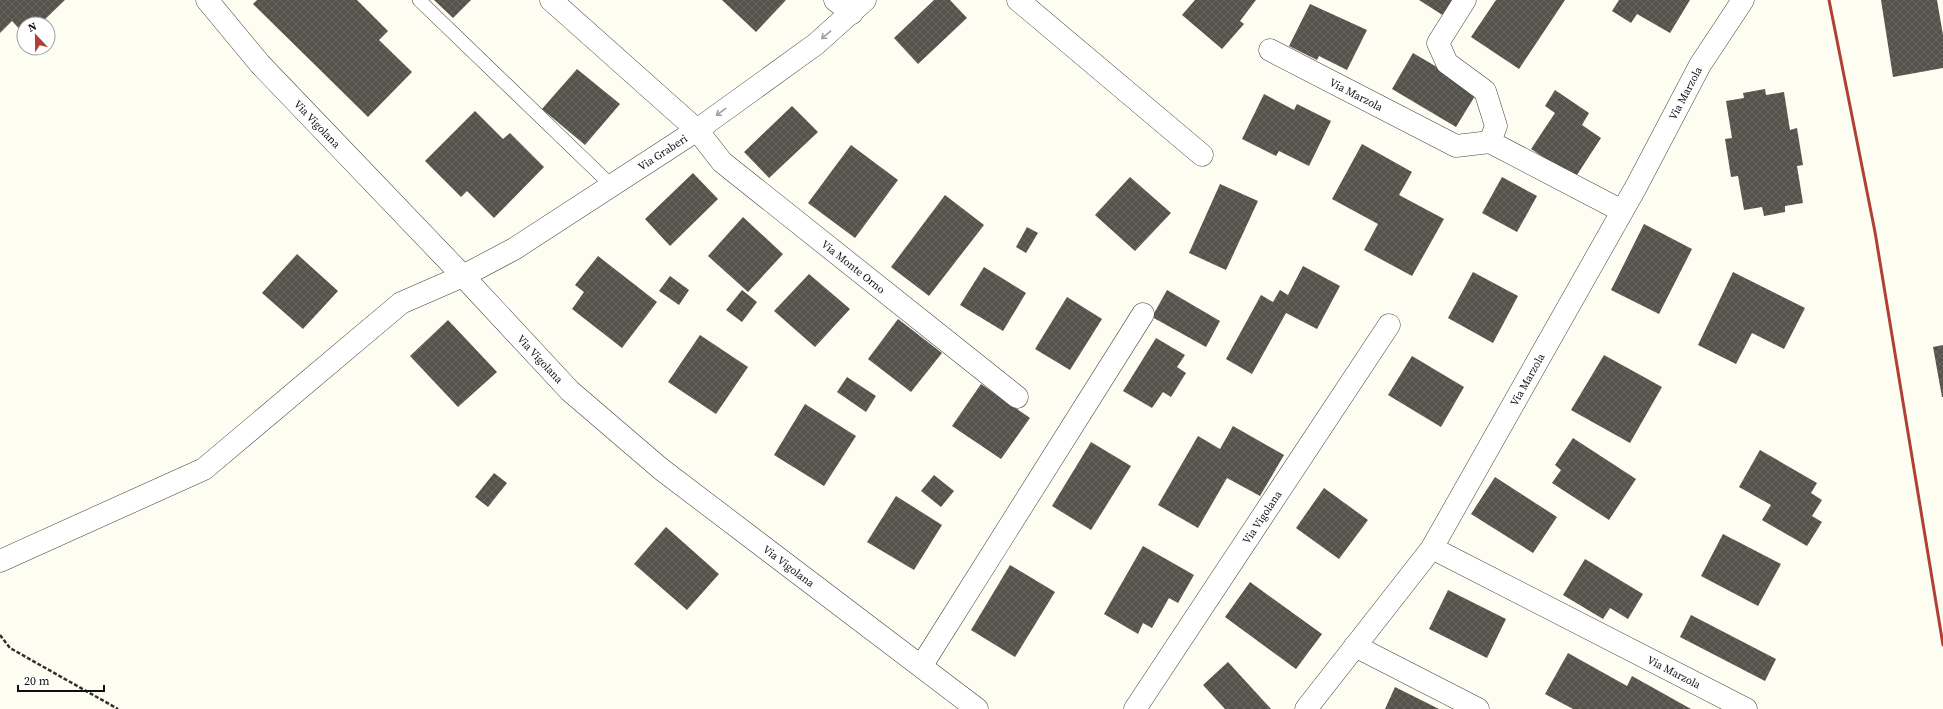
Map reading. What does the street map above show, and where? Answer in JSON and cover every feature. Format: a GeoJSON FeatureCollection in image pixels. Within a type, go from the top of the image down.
{"type":"FeatureCollection","features":[{"type":"Feature","properties":{"kind":"street","name":"Via Vigolana"},"geometry":{"type":"LineString","coordinates":[[207,0],[260,64],[463,276],[570,391],[661,469],[922,665],[978,709]]}},
{"type":"Feature","properties":{"kind":"street","name":"Via Monte Orno"},"geometry":{"type":"LineString","coordinates":[[551,0],[696,130],[722,162],[1017,397]]}},
{"type":"Feature","properties":{"kind":"street","name":"Via Graberi"},"geometry":{"type":"LineString","coordinates":[[835,0],[859,7]]}},
{"type":"Feature","properties":{"kind":"street"},"geometry":{"type":"LineString","coordinates":[[1018,0],[1202,155]]}},
{"type":"Feature","properties":{"kind":"street"},"geometry":{"type":"LineString","coordinates":[[1465,0],[1438,43],[1447,63],[1485,90],[1496,126],[1490,142],[1622,211]]}},
{"type":"Feature","properties":{"kind":"street","name":"Via Marzola"},"geometry":{"type":"LineString","coordinates":[[1306,709],[1432,548],[1622,211],[1700,65],[1743,0]]}},
{"type":"Feature","properties":{"kind":"street","name":"Via Graberi"},"geometry":{"type":"LineString","coordinates":[[0,561],[204,469],[401,303],[463,276],[514,249],[696,130],[816,44],[859,7]]}},
{"type":"Feature","properties":{"kind":"street","name":"Via Marzola"},"geometry":{"type":"LineString","coordinates":[[1270,50],[1456,146],[1490,142]]}},
{"type":"Feature","properties":{"kind":"street"},"geometry":{"type":"LineString","coordinates":[[922,665],[1143,314]]}},
{"type":"Feature","properties":{"kind":"street","name":"Via Vigolana"},"geometry":{"type":"LineString","coordinates":[[1135,709],[1389,325]]}},
{"type":"Feature","properties":{"kind":"street","name":"Via Marzola"},"geometry":{"type":"LineString","coordinates":[[1432,548],[1746,709]]}},
{"type":"Feature","properties":{"kind":"street"},"geometry":{"type":"LineString","coordinates":[[1355,646],[1478,709]]}},
{"type":"Feature","properties":{"kind":"lane"},"geometry":{"type":"LineString","coordinates":[[419,0],[612,185]]}},
{"type":"Feature","properties":{"kind":"path"},"geometry":{"type":"LineString","coordinates":[[0,635],[10,648],[118,709]]}},
{"type":"Feature","properties":{"kind":"building"},"geometry":{"type":"Polygon","coordinates":[[[0,0],[65,0],[48,16],[16,16],[16,25],[12,21],[0,33],[0,0]]]}},
{"type":"Feature","properties":{"kind":"building"},"geometry":{"type":"Polygon","coordinates":[[[257,0],[357,0],[388,31],[379,40],[412,72],[368,117],[253,4],[257,0]]]}},
{"type":"Feature","properties":{"kind":"building"},"geometry":{"type":"Polygon","coordinates":[[[434,0],[471,0],[453,18],[434,0]]]}},
{"type":"Feature","properties":{"kind":"building"},"geometry":{"type":"Polygon","coordinates":[[[722,0],[786,0],[756,32],[722,0]]]}},
{"type":"Feature","properties":{"kind":"building"},"geometry":{"type":"Polygon","coordinates":[[[934,0],[950,0],[967,18],[918,64],[894,38],[934,0]]]}},
{"type":"Feature","properties":{"kind":"building"},"geometry":{"type":"Polygon","coordinates":[[[1195,0],[1256,0],[1240,21],[1244,24],[1222,49],[1182,15],[1195,0]]]}},
{"type":"Feature","properties":{"kind":"building"},"geometry":{"type":"Polygon","coordinates":[[[1419,0],[1454,0],[1444,16],[1419,0]]]}},
{"type":"Feature","properties":{"kind":"building"},"geometry":{"type":"Polygon","coordinates":[[[1496,0],[1565,0],[1519,69],[1471,37],[1496,0]]]}},
{"type":"Feature","properties":{"kind":"building"},"geometry":{"type":"Polygon","coordinates":[[[1619,0],[1690,0],[1670,33],[1637,14],[1631,23],[1612,11],[1619,0]]]}},
{"type":"Feature","properties":{"kind":"building"},"geometry":{"type":"Polygon","coordinates":[[[1881,0],[1937,0],[1943,35],[1943,68],[1893,77],[1881,0]]]}},
{"type":"Feature","properties":{"kind":"building"},"geometry":{"type":"Polygon","coordinates":[[[1310,4],[1367,30],[1347,70],[1319,56],[1317,60],[1289,46],[1310,4]]]}},
{"type":"Feature","properties":{"kind":"building"},"geometry":{"type":"Polygon","coordinates":[[[1413,53],[1478,91],[1456,127],[1392,89],[1413,53]]]}},
{"type":"Feature","properties":{"kind":"building"},"geometry":{"type":"Polygon","coordinates":[[[577,69],[620,104],[585,145],[542,109],[577,69]]]}},
{"type":"Feature","properties":{"kind":"building"},"geometry":{"type":"Polygon","coordinates":[[[1765,89],[1766,95],[1784,92],[1790,130],[1797,128],[1803,165],[1797,166],[1803,203],[1785,206],[1785,212],[1764,216],[1762,207],[1744,210],[1738,176],[1731,177],[1725,139],[1732,138],[1726,101],[1744,98],[1743,93],[1765,89]]]}},
{"type":"Feature","properties":{"kind":"building"},"geometry":{"type":"Polygon","coordinates":[[[1555,90],[1589,113],[1582,125],[1601,138],[1575,178],[1531,149],[1555,113],[1545,106],[1555,90]]]}},
{"type":"Feature","properties":{"kind":"building"},"geometry":{"type":"Polygon","coordinates":[[[1264,94],[1294,110],[1297,104],[1331,121],[1309,166],[1279,151],[1276,156],[1242,139],[1264,94]]]}},
{"type":"Feature","properties":{"kind":"building"},"geometry":{"type":"Polygon","coordinates":[[[792,106],[818,132],[769,178],[744,152],[792,106]]]}},
{"type":"Feature","properties":{"kind":"building"},"geometry":{"type":"Polygon","coordinates":[[[475,111],[503,139],[510,133],[544,167],[494,218],[467,191],[461,197],[425,161],[475,111]]]}},
{"type":"Feature","properties":{"kind":"building"},"geometry":{"type":"Polygon","coordinates":[[[1362,144],[1412,172],[1399,195],[1444,219],[1412,276],[1364,250],[1378,224],[1332,199],[1362,144]]]}},
{"type":"Feature","properties":{"kind":"building"},"geometry":{"type":"Polygon","coordinates":[[[851,145],[898,180],[855,238],[808,203],[851,145]]]}},
{"type":"Feature","properties":{"kind":"building"},"geometry":{"type":"Polygon","coordinates":[[[693,173],[718,199],[670,246],[645,219],[693,173]]]}},
{"type":"Feature","properties":{"kind":"building"},"geometry":{"type":"Polygon","coordinates":[[[1130,177],[1171,213],[1135,251],[1095,215],[1130,177]]]}},
{"type":"Feature","properties":{"kind":"building"},"geometry":{"type":"Polygon","coordinates":[[[1502,177],[1537,196],[1517,232],[1482,213],[1502,177]]]}},
{"type":"Feature","properties":{"kind":"building"},"geometry":{"type":"Polygon","coordinates":[[[1220,184],[1258,201],[1226,270],[1189,253],[1220,184]]]}},
{"type":"Feature","properties":{"kind":"building"},"geometry":{"type":"Polygon","coordinates":[[[945,195],[984,225],[929,296],[891,267],[945,195]]]}},
{"type":"Feature","properties":{"kind":"building"},"geometry":{"type":"Polygon","coordinates":[[[743,217],[783,254],[748,292],[708,256],[743,217]]]}},
{"type":"Feature","properties":{"kind":"building"},"geometry":{"type":"Polygon","coordinates":[[[1644,224],[1692,249],[1659,314],[1611,290],[1644,224]]]}},
{"type":"Feature","properties":{"kind":"building"},"geometry":{"type":"Polygon","coordinates":[[[1027,227],[1038,233],[1026,253],[1016,247],[1027,227]]]}},
{"type":"Feature","properties":{"kind":"building"},"geometry":{"type":"Polygon","coordinates":[[[297,254],[338,291],[303,329],[262,293],[297,254]]]}},
{"type":"Feature","properties":{"kind":"building"},"geometry":{"type":"Polygon","coordinates":[[[598,256],[657,302],[622,348],[572,309],[584,292],[575,285],[598,256]]]}},
{"type":"Feature","properties":{"kind":"building"},"geometry":{"type":"Polygon","coordinates":[[[1303,266],[1340,286],[1317,329],[1286,313],[1252,374],[1226,359],[1261,295],[1273,302],[1280,290],[1288,295],[1303,266]]]}},
{"type":"Feature","properties":{"kind":"building"},"geometry":{"type":"Polygon","coordinates":[[[984,267],[1026,293],[1003,331],[960,305],[984,267]]]}},
{"type":"Feature","properties":{"kind":"building"},"geometry":{"type":"Polygon","coordinates":[[[1473,272],[1518,296],[1493,343],[1448,318],[1473,272]]]}},
{"type":"Feature","properties":{"kind":"building"},"geometry":{"type":"Polygon","coordinates":[[[1733,272],[1805,308],[1784,349],[1752,333],[1736,364],[1698,345],[1733,272]]]}},
{"type":"Feature","properties":{"kind":"building"},"geometry":{"type":"Polygon","coordinates":[[[809,274],[850,309],[815,347],[774,311],[809,274]]]}},
{"type":"Feature","properties":{"kind":"building"},"geometry":{"type":"Polygon","coordinates":[[[670,276],[689,290],[679,305],[659,291],[670,276]]]}},
{"type":"Feature","properties":{"kind":"building"},"geometry":{"type":"Polygon","coordinates":[[[742,290],[757,302],[742,322],[726,310],[742,290]]]}},
{"type":"Feature","properties":{"kind":"building"},"geometry":{"type":"Polygon","coordinates":[[[1167,290],[1220,321],[1206,347],[1152,317],[1167,290]]]}},
{"type":"Feature","properties":{"kind":"building"},"geometry":{"type":"Polygon","coordinates":[[[1067,297],[1102,319],[1070,370],[1035,349],[1067,297]]]}},
{"type":"Feature","properties":{"kind":"building"},"geometry":{"type":"Polygon","coordinates":[[[898,319],[942,353],[911,392],[868,359],[898,319]]]}},
{"type":"Feature","properties":{"kind":"building"},"geometry":{"type":"Polygon","coordinates":[[[448,320],[497,372],[458,407],[410,356],[448,320]]]}},
{"type":"Feature","properties":{"kind":"building"},"geometry":{"type":"Polygon","coordinates":[[[700,335],[748,367],[716,414],[668,382],[700,335]]]}},
{"type":"Feature","properties":{"kind":"building"},"geometry":{"type":"Polygon","coordinates":[[[1156,338],[1185,355],[1177,367],[1186,373],[1171,397],[1163,392],[1152,408],[1123,391],[1156,338]]]}},
{"type":"Feature","properties":{"kind":"building"},"geometry":{"type":"Polygon","coordinates":[[[1943,345],[1943,397],[1942,397],[1933,347],[1943,345]]]}},
{"type":"Feature","properties":{"kind":"building"},"geometry":{"type":"Polygon","coordinates":[[[1604,355],[1662,387],[1630,443],[1571,410],[1604,355]]]}},
{"type":"Feature","properties":{"kind":"building"},"geometry":{"type":"Polygon","coordinates":[[[1412,356],[1464,387],[1441,427],[1388,395],[1412,356]]]}},
{"type":"Feature","properties":{"kind":"building"},"geometry":{"type":"Polygon","coordinates":[[[847,377],[876,396],[866,412],[837,392],[847,377]]]}},
{"type":"Feature","properties":{"kind":"building"},"geometry":{"type":"Polygon","coordinates":[[[981,384],[1030,418],[1001,459],[952,426],[981,384]]]}},
{"type":"Feature","properties":{"kind":"building"},"geometry":{"type":"Polygon","coordinates":[[[805,404],[856,436],[824,486],[774,455],[805,404]]]}},
{"type":"Feature","properties":{"kind":"building"},"geometry":{"type":"Polygon","coordinates":[[[1233,426],[1284,455],[1260,496],[1227,478],[1198,528],[1158,505],[1198,436],[1220,449],[1233,426]]]}},
{"type":"Feature","properties":{"kind":"building"},"geometry":{"type":"Polygon","coordinates":[[[1573,438],[1636,479],[1609,520],[1552,483],[1561,470],[1555,465],[1573,438]]]}},
{"type":"Feature","properties":{"kind":"building"},"geometry":{"type":"Polygon","coordinates":[[[1091,442],[1131,466],[1091,530],[1052,506],[1091,442]]]}},
{"type":"Feature","properties":{"kind":"building"},"geometry":{"type":"Polygon","coordinates":[[[1760,450],[1817,483],[1811,493],[1822,500],[1812,516],[1822,522],[1807,546],[1762,520],[1771,505],[1739,487],[1760,450]]]}},
{"type":"Feature","properties":{"kind":"building"},"geometry":{"type":"Polygon","coordinates":[[[494,473],[507,483],[488,507],[475,497],[494,473]]]}},
{"type":"Feature","properties":{"kind":"building"},"geometry":{"type":"Polygon","coordinates":[[[934,475],[954,491],[941,507],[921,491],[934,475]]]}},
{"type":"Feature","properties":{"kind":"building"},"geometry":{"type":"Polygon","coordinates":[[[1495,477],[1557,517],[1533,553],[1471,514],[1495,477]]]}},
{"type":"Feature","properties":{"kind":"building"},"geometry":{"type":"Polygon","coordinates":[[[1324,488],[1368,520],[1339,559],[1296,528],[1324,488]]]}},
{"type":"Feature","properties":{"kind":"building"},"geometry":{"type":"Polygon","coordinates":[[[896,496],[942,525],[914,570],[867,542],[896,496]]]}},
{"type":"Feature","properties":{"kind":"building"},"geometry":{"type":"Polygon","coordinates":[[[666,527],[719,574],[687,610],[634,564],[666,527]]]}},
{"type":"Feature","properties":{"kind":"building"},"geometry":{"type":"Polygon","coordinates":[[[1723,534],[1781,564],[1758,606],[1701,576],[1723,534]]]}},
{"type":"Feature","properties":{"kind":"building"},"geometry":{"type":"Polygon","coordinates":[[[1143,546],[1194,575],[1178,603],[1169,598],[1152,628],[1143,623],[1138,634],[1104,614],[1143,546]]]}},
{"type":"Feature","properties":{"kind":"building"},"geometry":{"type":"Polygon","coordinates":[[[1585,559],[1643,594],[1628,619],[1610,608],[1603,619],[1563,595],[1585,559]]]}},
{"type":"Feature","properties":{"kind":"building"},"geometry":{"type":"Polygon","coordinates":[[[1010,565],[1055,592],[1015,657],[971,630],[1010,565]]]}},
{"type":"Feature","properties":{"kind":"building"},"geometry":{"type":"Polygon","coordinates":[[[1250,582],[1322,634],[1296,669],[1225,617],[1250,582]]]}},
{"type":"Feature","properties":{"kind":"building"},"geometry":{"type":"Polygon","coordinates":[[[1448,590],[1506,619],[1487,658],[1429,629],[1448,590]]]}},
{"type":"Feature","properties":{"kind":"building"},"geometry":{"type":"Polygon","coordinates":[[[1691,615],[1776,659],[1765,681],[1680,637],[1691,615]]]}},
{"type":"Feature","properties":{"kind":"building"},"geometry":{"type":"Polygon","coordinates":[[[1568,653],[1627,686],[1632,676],[1691,709],[1573,709],[1545,694],[1568,653]]]}},
{"type":"Feature","properties":{"kind":"building"},"geometry":{"type":"Polygon","coordinates":[[[1228,662],[1271,709],[1225,709],[1203,685],[1228,662]]]}},
{"type":"Feature","properties":{"kind":"building"},"geometry":{"type":"Polygon","coordinates":[[[1395,687],[1439,709],[1385,709],[1395,687]]]}},
{"type":"Feature","properties":{"kind":"railway"},"geometry":{"type":"LineString","coordinates":[[1829,0],[1875,232],[1943,645]]}}]}
